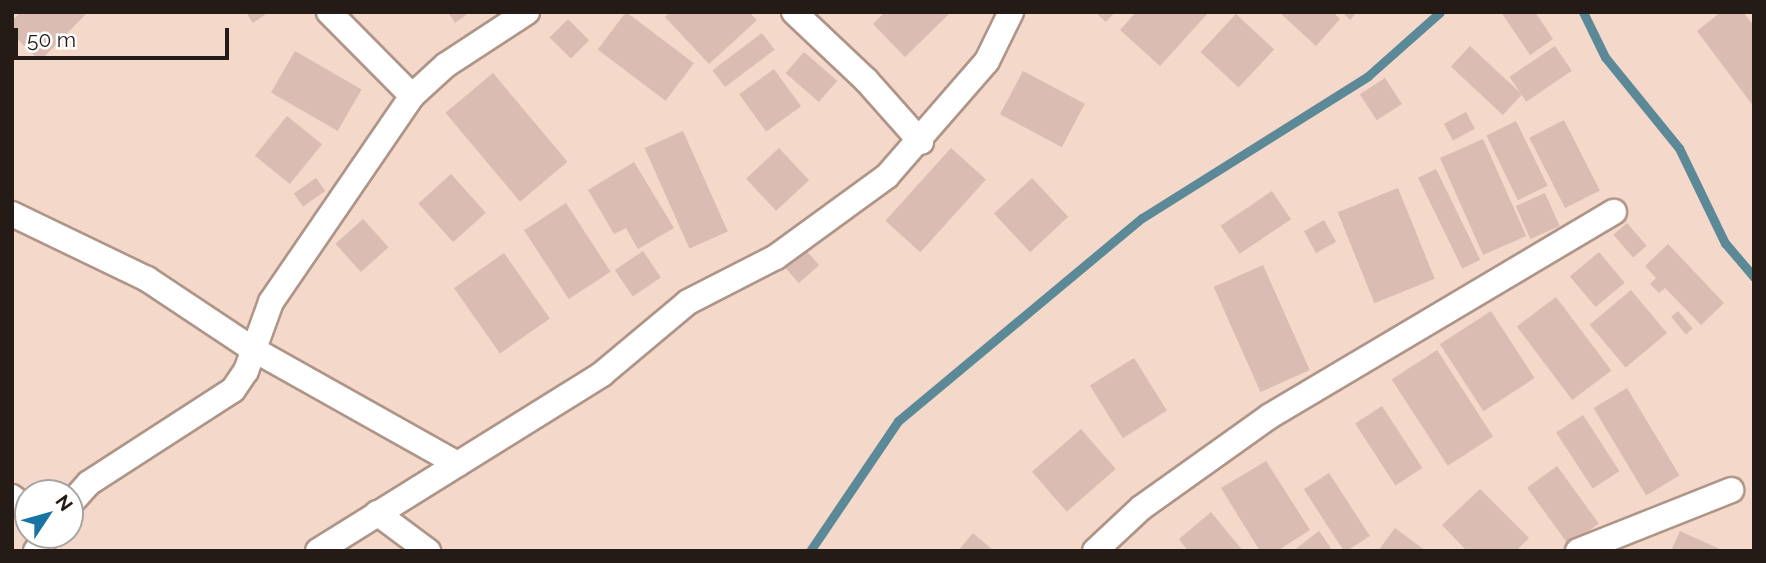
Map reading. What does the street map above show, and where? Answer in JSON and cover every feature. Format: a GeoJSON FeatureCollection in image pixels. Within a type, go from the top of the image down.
{"type":"FeatureCollection","features":[{"type":"Feature","properties":{"kind":"street"},"geometry":{"type":"LineString","coordinates":[[329,12],[412,96]]}},
{"type":"Feature","properties":{"kind":"street"},"geometry":{"type":"LineString","coordinates":[[84,489],[233,390],[246,372],[251,348],[284,281],[412,96],[446,65],[527,12]]}},
{"type":"Feature","properties":{"kind":"street"},"geometry":{"type":"LineString","coordinates":[[794,12],[866,80],[920,142]]}},
{"type":"Feature","properties":{"kind":"street"},"geometry":{"type":"LineString","coordinates":[[318,551],[602,374],[688,302],[806,238],[887,176],[920,142],[987,61],[1011,12]]}},
{"type":"Feature","properties":{"kind":"street"},"geometry":{"type":"LineString","coordinates":[[1095,551],[1141,508],[1270,416],[1614,212]]}},
{"type":"Feature","properties":{"kind":"street"},"geometry":{"type":"LineString","coordinates":[[12,214],[147,279],[251,348],[458,464]]}},
{"type":"Feature","properties":{"kind":"street"},"geometry":{"type":"LineString","coordinates":[[1578,551],[1731,490]]}},
{"type":"Feature","properties":{"kind":"street"},"geometry":{"type":"LineString","coordinates":[[377,513],[428,551]]}},
{"type":"Feature","properties":{"kind":"building"},"geometry":{"type":"Polygon","coordinates":[[[21,12],[88,12],[40,61],[12,34],[12,21],[21,12]]]}},
{"type":"Feature","properties":{"kind":"building"},"geometry":{"type":"Polygon","coordinates":[[[246,12],[269,12],[253,23],[246,12]]]}},
{"type":"Feature","properties":{"kind":"building"},"geometry":{"type":"Polygon","coordinates":[[[448,12],[470,12],[455,23],[448,12]]]}},
{"type":"Feature","properties":{"kind":"building"},"geometry":{"type":"Polygon","coordinates":[[[626,12],[694,63],[666,101],[598,50],[626,12]]]}},
{"type":"Feature","properties":{"kind":"building"},"geometry":{"type":"Polygon","coordinates":[[[670,12],[749,12],[757,20],[709,64],[665,17],[670,12]]]}},
{"type":"Feature","properties":{"kind":"building"},"geometry":{"type":"Polygon","coordinates":[[[885,12],[951,12],[905,57],[873,24],[885,12]]]}},
{"type":"Feature","properties":{"kind":"building"},"geometry":{"type":"Polygon","coordinates":[[[1095,12],[1115,12],[1106,22],[1095,12]]]}},
{"type":"Feature","properties":{"kind":"building"},"geometry":{"type":"Polygon","coordinates":[[[1136,12],[1209,12],[1160,66],[1120,30],[1136,12]]]}},
{"type":"Feature","properties":{"kind":"building"},"geometry":{"type":"Polygon","coordinates":[[[1279,12],[1333,12],[1340,19],[1316,46],[1279,12]]]}},
{"type":"Feature","properties":{"kind":"building"},"geometry":{"type":"Polygon","coordinates":[[[1342,12],[1357,12],[1350,20],[1342,12]]]}},
{"type":"Feature","properties":{"kind":"building"},"geometry":{"type":"Polygon","coordinates":[[[1501,12],[1535,12],[1553,39],[1530,55],[1501,12]]]}},
{"type":"Feature","properties":{"kind":"building"},"geometry":{"type":"Polygon","coordinates":[[[1721,12],[1743,12],[1754,26],[1754,107],[1697,31],[1721,12]]]}},
{"type":"Feature","properties":{"kind":"building"},"geometry":{"type":"Polygon","coordinates":[[[1236,14],[1274,49],[1239,87],[1201,52],[1236,14]]]}},
{"type":"Feature","properties":{"kind":"building"},"geometry":{"type":"Polygon","coordinates":[[[568,19],[589,40],[571,59],[550,37],[568,19]]]}},
{"type":"Feature","properties":{"kind":"building"},"geometry":{"type":"Polygon","coordinates":[[[762,33],[775,50],[725,87],[712,70],[762,33]]]}},
{"type":"Feature","properties":{"kind":"building"},"geometry":{"type":"Polygon","coordinates":[[[1470,46],[1522,94],[1503,115],[1451,66],[1470,46]]]}},
{"type":"Feature","properties":{"kind":"building"},"geometry":{"type":"Polygon","coordinates":[[[1555,46],[1572,71],[1526,102],[1509,77],[1555,46]]]}},
{"type":"Feature","properties":{"kind":"building"},"geometry":{"type":"Polygon","coordinates":[[[295,51],[362,90],[338,131],[271,93],[295,51]]]}},
{"type":"Feature","properties":{"kind":"building"},"geometry":{"type":"Polygon","coordinates":[[[804,52],[837,81],[819,102],[786,73],[804,52]]]}},
{"type":"Feature","properties":{"kind":"building"},"geometry":{"type":"Polygon","coordinates":[[[774,69],[801,106],[766,131],[739,94],[774,69]]]}},
{"type":"Feature","properties":{"kind":"building"},"geometry":{"type":"Polygon","coordinates":[[[1023,71],[1085,104],[1062,147],[1000,114],[1023,71]]]}},
{"type":"Feature","properties":{"kind":"building"},"geometry":{"type":"Polygon","coordinates":[[[493,73],[568,162],[520,202],[446,113],[493,73]]]}},
{"type":"Feature","properties":{"kind":"building"},"geometry":{"type":"Polygon","coordinates":[[[1385,78],[1402,104],[1377,120],[1360,94],[1385,78]]]}},
{"type":"Feature","properties":{"kind":"building"},"geometry":{"type":"Polygon","coordinates":[[[1466,112],[1475,129],[1453,141],[1444,124],[1466,112]]]}},
{"type":"Feature","properties":{"kind":"building"},"geometry":{"type":"Polygon","coordinates":[[[287,116],[322,144],[290,184],[255,156],[287,116]]]}},
{"type":"Feature","properties":{"kind":"building"},"geometry":{"type":"Polygon","coordinates":[[[1564,120],[1600,190],[1565,208],[1529,138],[1564,120]]]}},
{"type":"Feature","properties":{"kind":"building"},"geometry":{"type":"Polygon","coordinates":[[[1516,121],[1548,186],[1518,200],[1486,135],[1516,121]]]}},
{"type":"Feature","properties":{"kind":"building"},"geometry":{"type":"Polygon","coordinates":[[[683,131],[728,231],[689,249],[645,148],[683,131]]]}},
{"type":"Feature","properties":{"kind":"building"},"geometry":{"type":"Polygon","coordinates":[[[1483,139],[1526,236],[1483,255],[1440,158],[1483,139]]]}},
{"type":"Feature","properties":{"kind":"building"},"geometry":{"type":"Polygon","coordinates":[[[779,148],[809,180],[776,211],[746,179],[779,148]]]}},
{"type":"Feature","properties":{"kind":"building"},"geometry":{"type":"Polygon","coordinates":[[[951,148],[986,179],[920,252],[885,221],[951,148]]]}},
{"type":"Feature","properties":{"kind":"building"},"geometry":{"type":"Polygon","coordinates":[[[634,162],[674,228],[638,249],[626,228],[614,234],[588,190],[634,162]]]}},
{"type":"Feature","properties":{"kind":"building"},"geometry":{"type":"Polygon","coordinates":[[[1436,169],[1480,260],[1462,269],[1418,178],[1436,169]]]}},
{"type":"Feature","properties":{"kind":"building"},"geometry":{"type":"Polygon","coordinates":[[[451,174],[486,213],[453,242],[418,203],[451,174]]]}},
{"type":"Feature","properties":{"kind":"building"},"geometry":{"type":"Polygon","coordinates":[[[316,178],[325,191],[303,207],[294,193],[316,178]]]}},
{"type":"Feature","properties":{"kind":"building"},"geometry":{"type":"Polygon","coordinates":[[[1032,178],[1068,217],[1030,252],[994,213],[1032,178]]]}},
{"type":"Feature","properties":{"kind":"building"},"geometry":{"type":"Polygon","coordinates":[[[1398,188],[1435,279],[1374,303],[1338,212],[1398,188]]]}},
{"type":"Feature","properties":{"kind":"building"},"geometry":{"type":"Polygon","coordinates":[[[1272,191],[1291,219],[1240,254],[1221,226],[1272,191]]]}},
{"type":"Feature","properties":{"kind":"building"},"geometry":{"type":"Polygon","coordinates":[[[1545,193],[1560,226],[1530,239],[1516,206],[1545,193]]]}},
{"type":"Feature","properties":{"kind":"building"},"geometry":{"type":"Polygon","coordinates":[[[566,203],[611,272],[569,299],[524,230],[566,203]]]}},
{"type":"Feature","properties":{"kind":"building"},"geometry":{"type":"Polygon","coordinates":[[[363,219],[388,247],[361,272],[336,244],[363,219]]]}},
{"type":"Feature","properties":{"kind":"building"},"geometry":{"type":"Polygon","coordinates":[[[1324,220],[1336,242],[1316,253],[1304,231],[1324,220]]]}},
{"type":"Feature","properties":{"kind":"building"},"geometry":{"type":"Polygon","coordinates":[[[1627,223],[1647,246],[1633,257],[1613,235],[1627,223]]]}},
{"type":"Feature","properties":{"kind":"building"},"geometry":{"type":"Polygon","coordinates":[[[1668,244],[1724,303],[1701,325],[1665,288],[1659,293],[1650,284],[1656,278],[1645,266],[1668,244]]]}},
{"type":"Feature","properties":{"kind":"building"},"geometry":{"type":"Polygon","coordinates":[[[804,248],[819,265],[799,283],[784,266],[804,248]]]}},
{"type":"Feature","properties":{"kind":"building"},"geometry":{"type":"Polygon","coordinates":[[[643,251],[661,278],[633,297],[615,270],[643,251]]]}},
{"type":"Feature","properties":{"kind":"building"},"geometry":{"type":"Polygon","coordinates":[[[1599,252],[1625,283],[1596,307],[1570,276],[1599,252]]]}},
{"type":"Feature","properties":{"kind":"building"},"geometry":{"type":"Polygon","coordinates":[[[504,253],[550,319],[500,354],[454,288],[504,253]]]}},
{"type":"Feature","properties":{"kind":"building"},"geometry":{"type":"Polygon","coordinates":[[[1263,265],[1310,370],[1260,392],[1214,287],[1263,265]]]}},
{"type":"Feature","properties":{"kind":"building"},"geometry":{"type":"Polygon","coordinates":[[[1631,290],[1667,333],[1626,368],[1590,325],[1631,290]]]}},
{"type":"Feature","properties":{"kind":"building"},"geometry":{"type":"Polygon","coordinates":[[[1556,297],[1611,370],[1572,400],[1517,326],[1556,297]]]}},
{"type":"Feature","properties":{"kind":"building"},"geometry":{"type":"Polygon","coordinates":[[[1491,311],[1535,378],[1483,411],[1440,344],[1491,311]]]}},
{"type":"Feature","properties":{"kind":"building"},"geometry":{"type":"Polygon","coordinates":[[[1678,311],[1693,329],[1686,334],[1671,317],[1678,311]]]}},
{"type":"Feature","properties":{"kind":"building"},"geometry":{"type":"Polygon","coordinates":[[[1437,350],[1493,436],[1448,466],[1392,379],[1437,350]]]}},
{"type":"Feature","properties":{"kind":"building"},"geometry":{"type":"Polygon","coordinates":[[[1134,358],[1167,411],[1123,438],[1090,386],[1134,358]]]}},
{"type":"Feature","properties":{"kind":"building"},"geometry":{"type":"Polygon","coordinates":[[[1627,388],[1680,475],[1646,496],[1594,408],[1627,388]]]}},
{"type":"Feature","properties":{"kind":"building"},"geometry":{"type":"Polygon","coordinates":[[[1382,406],[1422,468],[1395,485],[1355,423],[1382,406]]]}},
{"type":"Feature","properties":{"kind":"building"},"geometry":{"type":"Polygon","coordinates":[[[1583,415],[1619,471],[1593,489],[1556,432],[1583,415]]]}},
{"type":"Feature","properties":{"kind":"building"},"geometry":{"type":"Polygon","coordinates":[[[1081,429],[1116,469],[1067,512],[1032,472],[1081,429]]]}},
{"type":"Feature","properties":{"kind":"building"},"geometry":{"type":"Polygon","coordinates":[[[1266,461],[1310,530],[1277,551],[1260,551],[1221,488],[1266,461]]]}},
{"type":"Feature","properties":{"kind":"building"},"geometry":{"type":"Polygon","coordinates":[[[1557,466],[1599,523],[1569,545],[1527,488],[1557,466]]]}},
{"type":"Feature","properties":{"kind":"building"},"geometry":{"type":"Polygon","coordinates":[[[1329,473],[1370,536],[1344,551],[1304,489],[1329,473]]]}},
{"type":"Feature","properties":{"kind":"building"},"geometry":{"type":"Polygon","coordinates":[[[1480,489],[1529,538],[1516,551],[1467,551],[1442,525],[1480,489]]]}},
{"type":"Feature","properties":{"kind":"building"},"geometry":{"type":"Polygon","coordinates":[[[1211,512],[1243,551],[1188,551],[1179,539],[1211,512]]]}},
{"type":"Feature","properties":{"kind":"building"},"geometry":{"type":"Polygon","coordinates":[[[1395,528],[1426,551],[1378,551],[1395,528]]]}},
{"type":"Feature","properties":{"kind":"building"},"geometry":{"type":"Polygon","coordinates":[[[1319,531],[1333,551],[1293,551],[1319,531]]]}},
{"type":"Feature","properties":{"kind":"building"},"geometry":{"type":"Polygon","coordinates":[[[1680,531],[1724,551],[1671,551],[1680,531]]]}},
{"type":"Feature","properties":{"kind":"building"},"geometry":{"type":"Polygon","coordinates":[[[973,533],[994,551],[958,551],[973,533]]]}},
{"type":"Feature","properties":{"kind":"waterway"},"geometry":{"type":"LineString","coordinates":[[810,551],[898,421],[1142,218],[1368,76],[1440,12]]}},
{"type":"Feature","properties":{"kind":"waterway"},"geometry":{"type":"LineString","coordinates":[[1583,12],[1605,57],[1679,148],[1725,243],[1754,277]]}}]}
